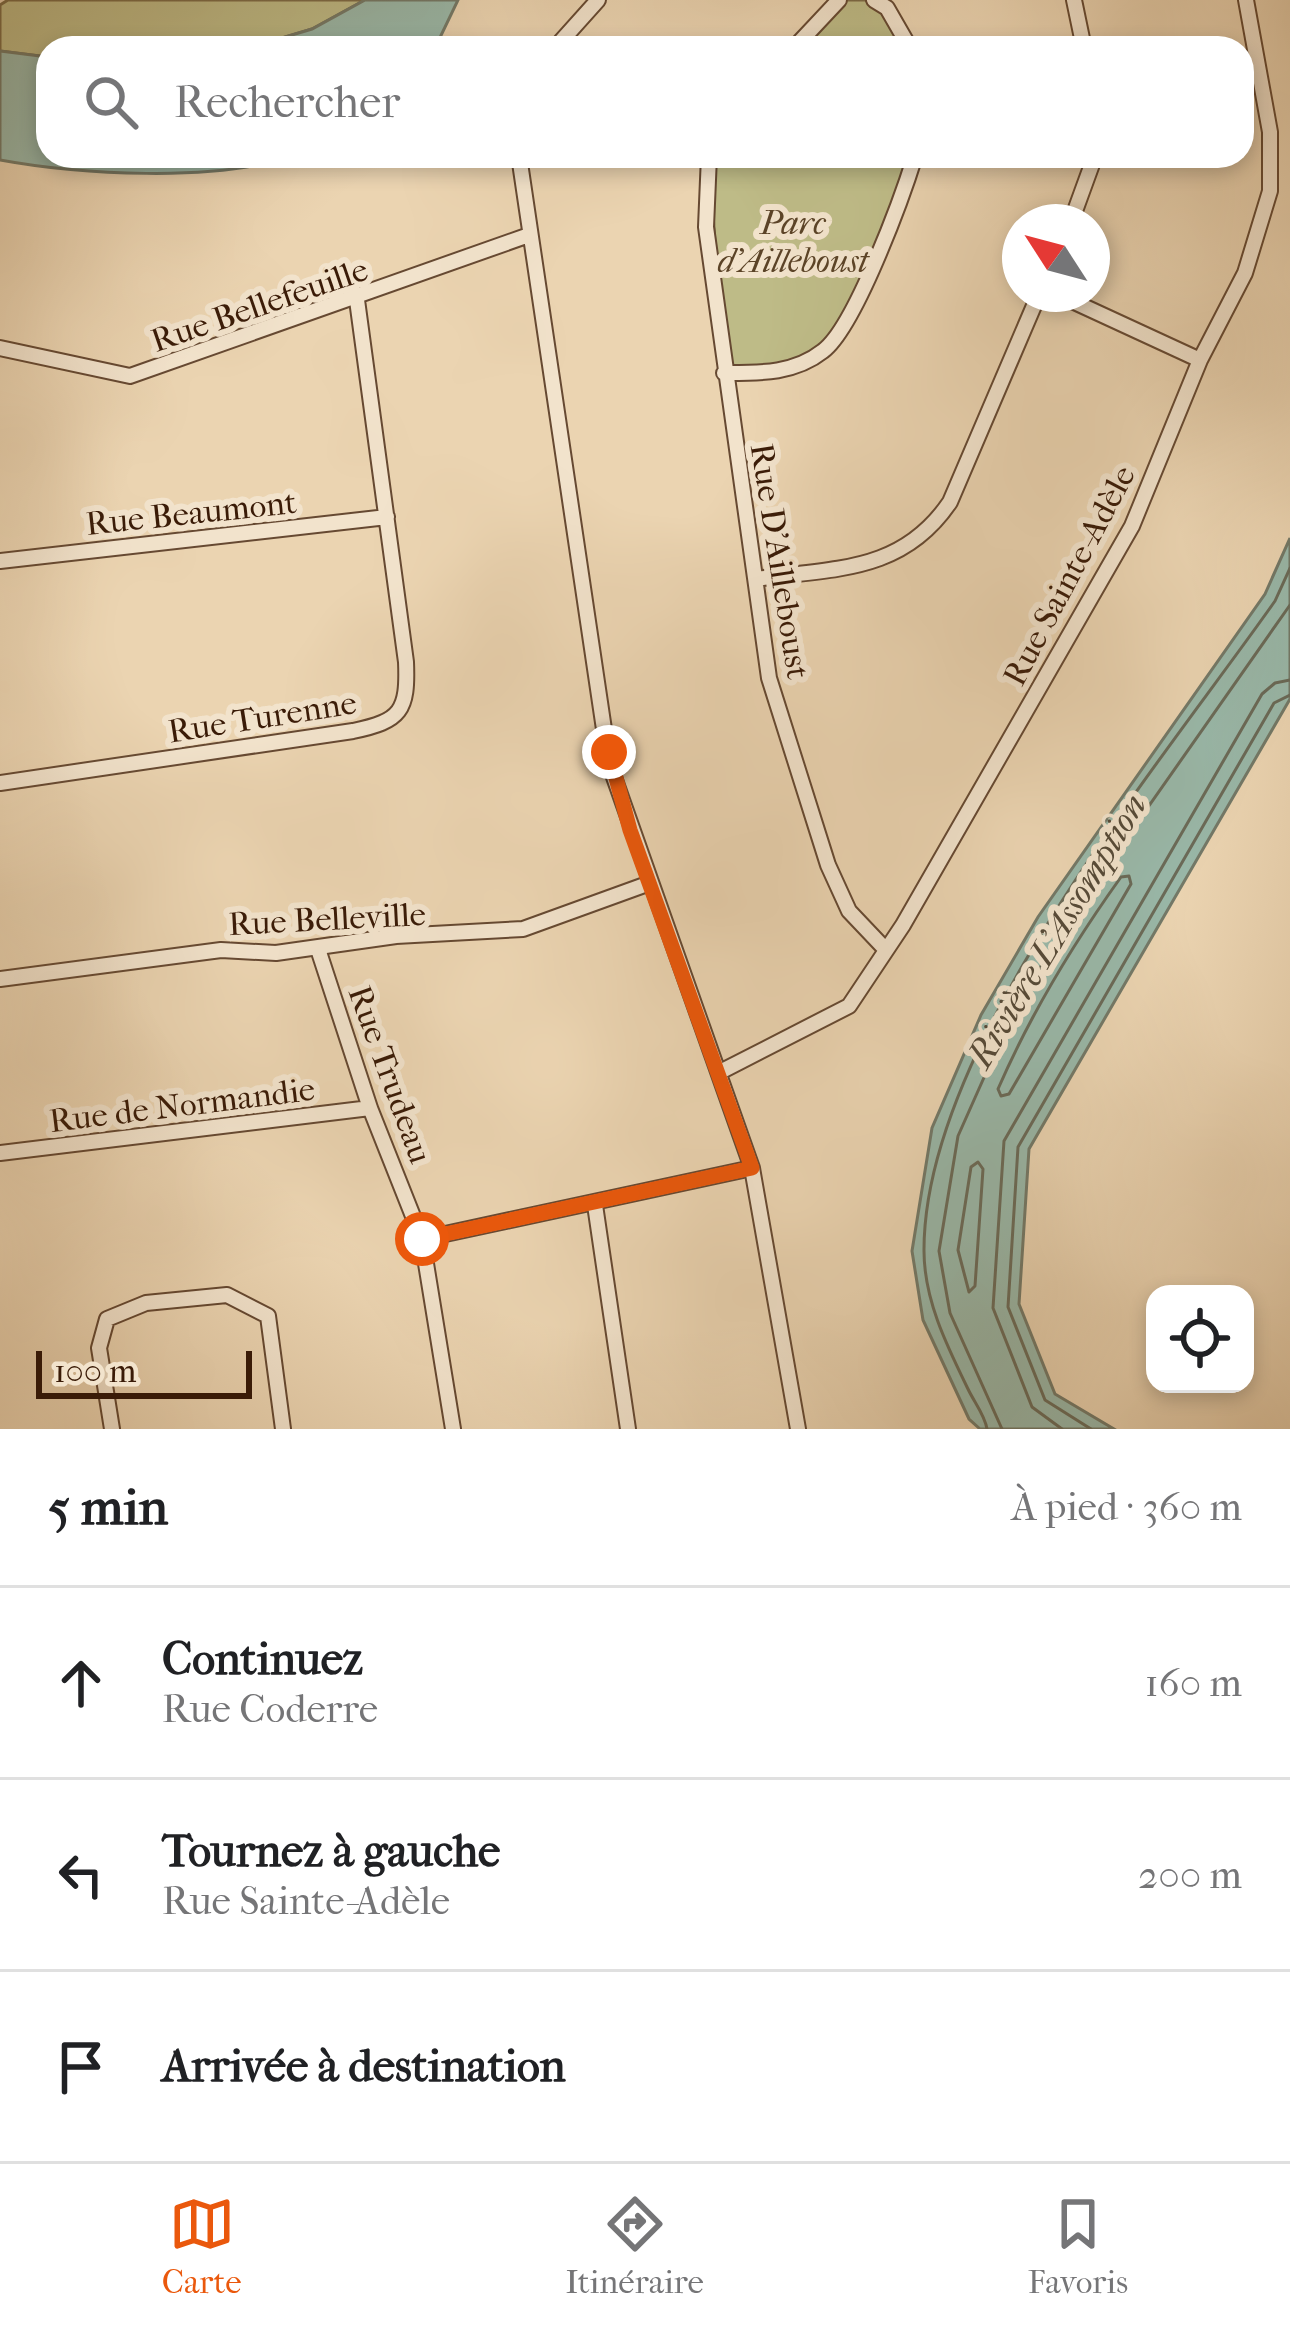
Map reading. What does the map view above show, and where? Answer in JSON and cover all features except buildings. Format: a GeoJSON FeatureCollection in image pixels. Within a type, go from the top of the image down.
{"type":"FeatureCollection","features":[{"type":"Feature","properties":{"kind":"street"},"geometry":{"type":"LineString","coordinates":[[566,36],[598,0]]}},
{"type":"Feature","properties":{"kind":"street"},"geometry":{"type":"LineString","coordinates":[[805,36],[838,0]]}},
{"type":"Feature","properties":{"kind":"street"},"geometry":{"type":"LineString","coordinates":[[874,0],[887,8],[903,36]]}},
{"type":"Feature","properties":{"kind":"street"},"geometry":{"type":"LineString","coordinates":[[1074,0],[1082,36]]}},
{"type":"Feature","properties":{"kind":"street","name":"Rue Sainte-Adèle"},"geometry":{"type":"LineString","coordinates":[[1246,0],[1253,36]]}},
{"type":"Feature","properties":{"kind":"street","name":"Rue Sainte-Adèle"},"geometry":{"type":"LineString","coordinates":[[720,1072],[849,1006],[1132,526],[1200,360],[1245,273],[1270,191],[1270,131],[1254,44]]}},
{"type":"Feature","properties":{"kind":"street"},"geometry":{"type":"LineString","coordinates":[[521,168],[603,733],[650,883],[752,1168],[798,1429]]}},
{"type":"Feature","properties":{"kind":"street","name":"Rue D'Ailleboust"},"geometry":{"type":"LineString","coordinates":[[708,168],[706,226],[769,678],[827,865],[849,911],[886,950]]}},
{"type":"Feature","properties":{"kind":"street"},"geometry":{"type":"LineString","coordinates":[[724,373],[777,372],[824,351],[851,314],[910,168]]}},
{"type":"Feature","properties":{"kind":"street"},"geometry":{"type":"LineString","coordinates":[[1078,204],[1090,168]]}},
{"type":"Feature","properties":{"kind":"street","name":"Rue Bellefeuille"},"geometry":{"type":"LineString","coordinates":[[0,348],[130,376],[357,300],[530,235]]}},
{"type":"Feature","properties":{"kind":"street","name":"Rue Turenne"},"geometry":{"type":"LineString","coordinates":[[0,783],[390,722],[408,694],[357,300]]}},
{"type":"Feature","properties":{"kind":"street"},"geometry":{"type":"LineString","coordinates":[[756,579],[880,562],[931,531],[950,502],[1031,312]]}},
{"type":"Feature","properties":{"kind":"street"},"geometry":{"type":"LineString","coordinates":[[1096,312],[1200,360]]}},
{"type":"Feature","properties":{"kind":"street","name":"Rue Beaumont"},"geometry":{"type":"LineString","coordinates":[[0,561],[387,517]]}},
{"type":"Feature","properties":{"kind":"street","name":"Rue Belleville"},"geometry":{"type":"LineString","coordinates":[[0,979],[221,950],[318,949],[396,936],[523,929],[650,883]]}},
{"type":"Feature","properties":{"kind":"street","name":"Rue Trudeau"},"geometry":{"type":"LineString","coordinates":[[318,949],[370,1108],[422,1239],[454,1429]]}},
{"type":"Feature","properties":{"kind":"street","name":"Rue de Normandie"},"geometry":{"type":"LineString","coordinates":[[0,1153],[370,1108]]}},
{"type":"Feature","properties":{"kind":"street"},"geometry":{"type":"LineString","coordinates":[[422,1239],[752,1168]]}},
{"type":"Feature","properties":{"kind":"street"},"geometry":{"type":"LineString","coordinates":[[595,1205],[628,1429]]}},
{"type":"Feature","properties":{"kind":"street"},"geometry":{"type":"LineString","coordinates":[[112,1429],[99,1348],[107,1319],[146,1304],[227,1295],[251,1302],[268,1316],[283,1429]]}},
{"type":"Feature","properties":{"kind":"green space"},"geometry":{"type":"Polygon","coordinates":[[[8,0],[365,0],[312,29],[288,36],[36,36],[36,56],[0,51],[0,5],[8,0]]]}},
{"type":"Feature","properties":{"kind":"green space"},"geometry":{"type":"Polygon","coordinates":[[[839,0],[874,0],[901,36],[805,36],[839,0]]]}},
{"type":"Feature","properties":{"kind":"green space","name":"Parc d'Ailleboust"},"geometry":{"type":"Polygon","coordinates":[[[710,168],[910,168],[837,336],[786,370],[724,373],[710,168]]]}},
{"type":"Feature","properties":{"kind":"water"},"geometry":{"type":"Polygon","coordinates":[[[365,0],[458,0],[441,36],[288,36],[312,29],[365,0]]]}},
{"type":"Feature","properties":{"kind":"water"},"geometry":{"type":"Polygon","coordinates":[[[0,51],[36,56],[36,165],[0,160],[0,51]]]}},
{"type":"Feature","properties":{"kind":"water"},"geometry":{"type":"Polygon","coordinates":[[[60,168],[237,168],[186,173],[60,168]]]}},
{"type":"Feature","properties":{"kind":"water","name":"Rivière L'Assomption"},"geometry":{"type":"Polygon","coordinates":[[[1290,538],[1290,699],[1029,1149],[1019,1304],[1055,1394],[1114,1429],[980,1429],[969,1419],[923,1320],[912,1251],[932,1128],[981,1015],[1038,917],[1265,594],[1290,538]]]}},
{"type":"Feature","properties":{"kind":"route"},"geometry":{"type":"LineString","coordinates":[[422,1239],[546,1217],[752,1168],[630,830],[609,752]]}}]}
